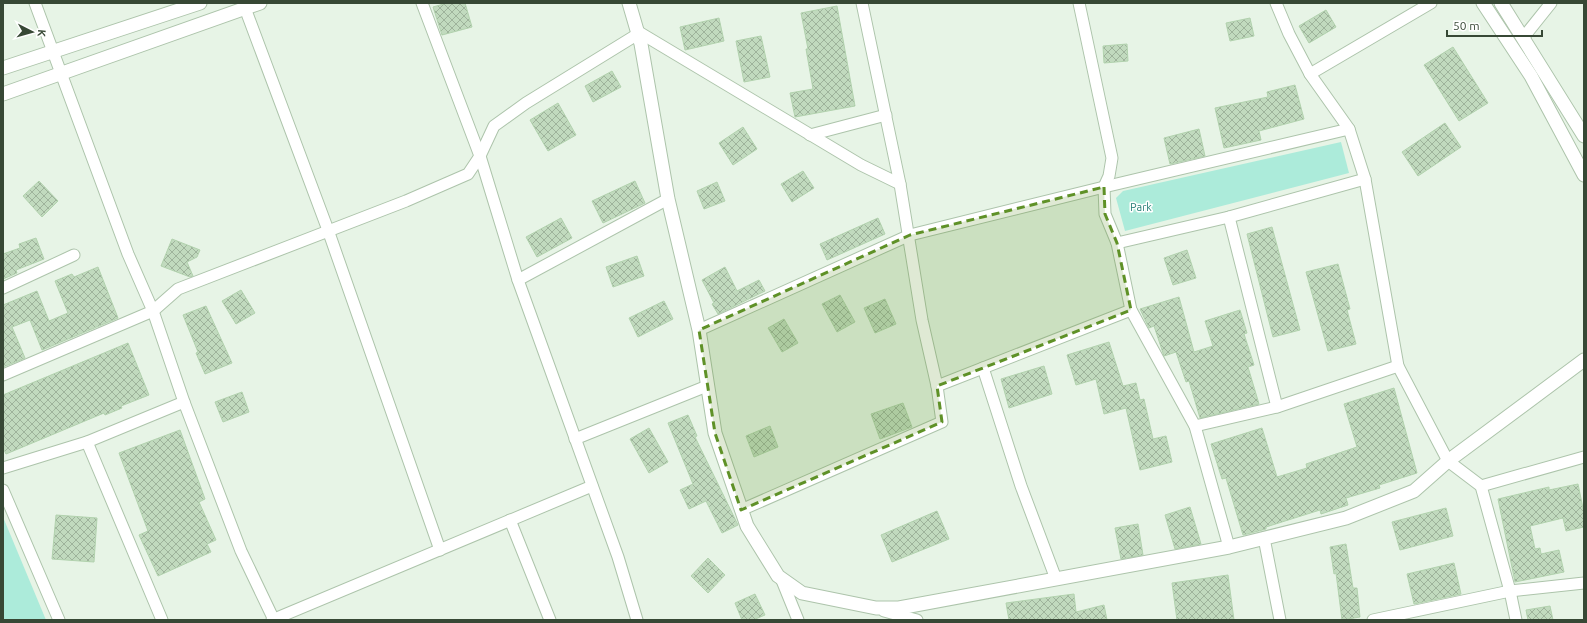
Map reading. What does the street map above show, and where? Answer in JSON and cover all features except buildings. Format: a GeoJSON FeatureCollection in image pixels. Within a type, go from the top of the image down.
{"type":"FeatureCollection","features":[{"type":"Feature","properties":{"kind":"street"},"geometry":{"type":"LineString","coordinates":[[35,3],[60,74],[128,254],[153,311],[184,402],[240,551],[274,620],[592,486]]}},
{"type":"Feature","properties":{"kind":"street"},"geometry":{"type":"LineString","coordinates":[[3,68],[200,3]]}},
{"type":"Feature","properties":{"kind":"street"},"geometry":{"type":"LineString","coordinates":[[3,94],[260,3]]}},
{"type":"Feature","properties":{"kind":"street"},"geometry":{"type":"LineString","coordinates":[[422,3],[480,156],[518,280],[618,557],[637,620]]}},
{"type":"Feature","properties":{"kind":"street"},"geometry":{"type":"LineString","coordinates":[[629,3],[637,32],[668,199],[699,330],[715,433],[747,526],[778,576],[802,593],[876,608],[917,620]]}},
{"type":"Feature","properties":{"kind":"street"},"geometry":{"type":"LineString","coordinates":[[741,510],[942,422],[922,320],[910,236],[862,3]]}},
{"type":"Feature","properties":{"kind":"street"},"geometry":{"type":"LineString","coordinates":[[1079,3],[1112,158],[1109,176],[1104,187],[1105,214],[1117,243],[1131,310],[1196,426],[1229,547]]}},
{"type":"Feature","properties":{"kind":"street"},"geometry":{"type":"LineString","coordinates":[[1276,3],[1289,34],[1310,74],[1349,129],[1365,179],[1398,366],[1448,461],[1481,486],[1510,591],[1516,620]]}},
{"type":"Feature","properties":{"kind":"street"},"geometry":{"type":"LineString","coordinates":[[1310,74],[1431,3]]}},
{"type":"Feature","properties":{"kind":"street"},"geometry":{"type":"LineString","coordinates":[[1483,3],[1531,76],[1584,174]]}},
{"type":"Feature","properties":{"kind":"street"},"geometry":{"type":"LineString","coordinates":[[1501,3],[1584,136]]}},
{"type":"Feature","properties":{"kind":"street"},"geometry":{"type":"LineString","coordinates":[[1523,38],[1551,3]]}},
{"type":"Feature","properties":{"kind":"street"},"geometry":{"type":"LineString","coordinates":[[245,8],[328,230],[440,550]]}},
{"type":"Feature","properties":{"kind":"street"},"geometry":{"type":"LineString","coordinates":[[3,375],[153,311],[178,289],[406,201],[468,174],[480,156],[494,126],[526,103],[637,32]]}},
{"type":"Feature","properties":{"kind":"street"},"geometry":{"type":"LineString","coordinates":[[637,32],[861,165],[900,184]]}},
{"type":"Feature","properties":{"kind":"street"},"geometry":{"type":"LineString","coordinates":[[810,135],[886,115]]}},
{"type":"Feature","properties":{"kind":"street"},"geometry":{"type":"LineString","coordinates":[[699,330],[910,236],[1104,187],[1349,129]]}},
{"type":"Feature","properties":{"kind":"street"},"geometry":{"type":"LineString","coordinates":[[1117,243],[1229,217],[1365,179]]}},
{"type":"Feature","properties":{"kind":"street"},"geometry":{"type":"LineString","coordinates":[[518,280],[668,199]]}},
{"type":"Feature","properties":{"kind":"street"},"geometry":{"type":"LineString","coordinates":[[1229,217],[1277,407]]}},
{"type":"Feature","properties":{"kind":"street"},"geometry":{"type":"LineString","coordinates":[[3,288],[74,255]]}},
{"type":"Feature","properties":{"kind":"street"},"geometry":{"type":"LineString","coordinates":[[936,386],[1131,310]]}},
{"type":"Feature","properties":{"kind":"street"},"geometry":{"type":"LineString","coordinates":[[876,608],[899,608],[1229,547],[1346,518],[1414,491],[1448,461],[1584,360]]}},
{"type":"Feature","properties":{"kind":"street"},"geometry":{"type":"LineString","coordinates":[[1196,426],[1277,407],[1398,366]]}},
{"type":"Feature","properties":{"kind":"street"},"geometry":{"type":"LineString","coordinates":[[983,368],[1021,486],[1056,579]]}},
{"type":"Feature","properties":{"kind":"street"},"geometry":{"type":"LineString","coordinates":[[575,439],[707,386]]}},
{"type":"Feature","properties":{"kind":"street"},"geometry":{"type":"LineString","coordinates":[[3,468],[87,442],[184,402]]}},
{"type":"Feature","properties":{"kind":"street"},"geometry":{"type":"LineString","coordinates":[[87,442],[162,620]]}},
{"type":"Feature","properties":{"kind":"street"},"geometry":{"type":"LineString","coordinates":[[1481,486],[1584,457]]}},
{"type":"Feature","properties":{"kind":"street"},"geometry":{"type":"LineString","coordinates":[[3,490],[59,620]]}},
{"type":"Feature","properties":{"kind":"street"},"geometry":{"type":"LineString","coordinates":[[510,520],[550,620]]}},
{"type":"Feature","properties":{"kind":"street"},"geometry":{"type":"LineString","coordinates":[[1264,538],[1280,620]]}},
{"type":"Feature","properties":{"kind":"street"},"geometry":{"type":"LineString","coordinates":[[782,578],[798,620]]}},
{"type":"Feature","properties":{"kind":"street"},"geometry":{"type":"LineString","coordinates":[[1373,620],[1510,591],[1584,583]]}},
{"type":"Feature","properties":{"kind":"highlighted area"},"geometry":{"type":"Polygon","coordinates":[[[1104,187],[1105,214],[1117,243],[1131,310],[937,386],[942,422],[741,510],[715,433],[699,330],[910,235],[1104,187]]]}},
{"type":"Feature","properties":{"kind":"green space","name":"Park"},"geometry":{"type":"Polygon","coordinates":[[[1341,142],[1349,173],[1125,231],[1116,198],[1123,191],[1341,142]]]}},
{"type":"Feature","properties":{"kind":"green space"},"geometry":{"type":"Polygon","coordinates":[[[3,517],[46,620],[3,620],[3,517]]]}}]}
